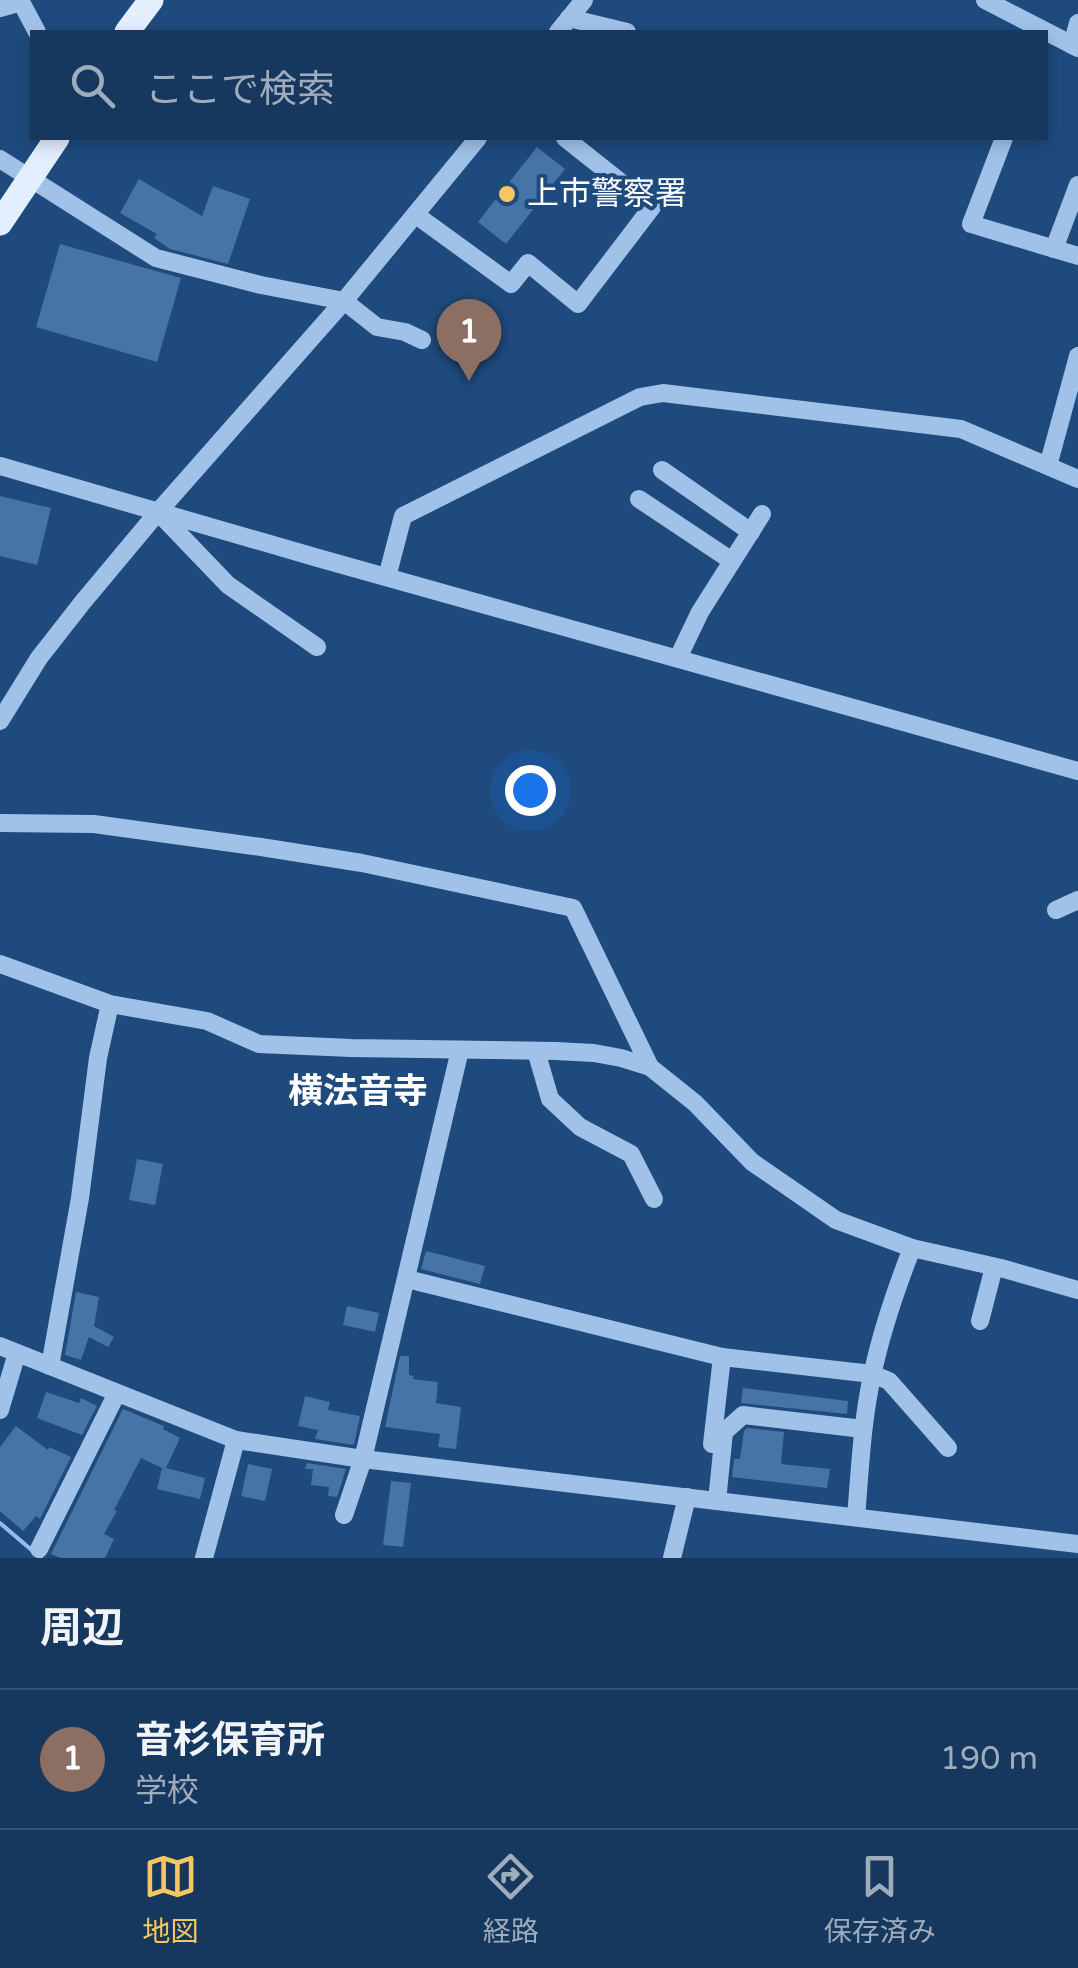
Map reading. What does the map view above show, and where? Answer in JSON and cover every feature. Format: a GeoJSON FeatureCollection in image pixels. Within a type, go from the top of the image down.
{"type":"FeatureCollection","features":[{"type":"Feature","properties":{"kind":"main road"},"geometry":{"type":"LineString","coordinates":[[129,30],[151,0]]}},
{"type":"Feature","properties":{"kind":"main road"},"geometry":{"type":"LineString","coordinates":[[0,223],[56,140]]}},
{"type":"Feature","properties":{"kind":"street"},"geometry":{"type":"LineString","coordinates":[[563,25],[584,0]]}},
{"type":"Feature","properties":{"kind":"street"},"geometry":{"type":"LineString","coordinates":[[984,0],[1039,30]]}},
{"type":"Feature","properties":{"kind":"street"},"geometry":{"type":"LineString","coordinates":[[0,8],[21,1],[36,30]]}},
{"type":"Feature","properties":{"kind":"street"},"geometry":{"type":"LineString","coordinates":[[1048,34],[1075,47],[1078,23]]}},
{"type":"Feature","properties":{"kind":"street"},"geometry":{"type":"LineString","coordinates":[[563,25],[608,30]]}},
{"type":"Feature","properties":{"kind":"street"},"geometry":{"type":"LineString","coordinates":[[0,721],[39,658],[158,512],[344,300],[476,140]]}},
{"type":"Feature","properties":{"kind":"street"},"geometry":{"type":"LineString","coordinates":[[416,215],[511,284],[528,263],[578,304],[652,207],[568,140]]}},
{"type":"Feature","properties":{"kind":"street"},"geometry":{"type":"LineString","coordinates":[[1003,140],[971,224],[1078,256]]}},
{"type":"Feature","properties":{"kind":"street"},"geometry":{"type":"LineString","coordinates":[[0,158],[156,258],[261,285],[344,300],[377,327],[422,340]]}},
{"type":"Feature","properties":{"kind":"street"},"geometry":{"type":"LineString","coordinates":[[1054,249],[1078,185]]}},
{"type":"Feature","properties":{"kind":"street"},"geometry":{"type":"LineString","coordinates":[[1048,466],[1078,356]]}},
{"type":"Feature","properties":{"kind":"street"},"geometry":{"type":"LineString","coordinates":[[388,577],[403,516],[640,397],[663,393],[961,429],[1078,479]]}},
{"type":"Feature","properties":{"kind":"street"},"geometry":{"type":"LineString","coordinates":[[0,466],[1078,771]]}},
{"type":"Feature","properties":{"kind":"street"},"geometry":{"type":"LineString","coordinates":[[662,470],[751,532]]}},
{"type":"Feature","properties":{"kind":"street"},"geometry":{"type":"LineString","coordinates":[[639,499],[732,561]]}},
{"type":"Feature","properties":{"kind":"street"},"geometry":{"type":"LineString","coordinates":[[158,512],[228,586],[317,647]]}},
{"type":"Feature","properties":{"kind":"street"},"geometry":{"type":"LineString","coordinates":[[678,658],[700,612],[762,514]]}},
{"type":"Feature","properties":{"kind":"street"},"geometry":{"type":"LineString","coordinates":[[0,823],[94,824],[260,846],[362,863],[573,908],[650,1067]]}},
{"type":"Feature","properties":{"kind":"street"},"geometry":{"type":"LineString","coordinates":[[1056,910],[1078,900]]}},
{"type":"Feature","properties":{"kind":"street"},"geometry":{"type":"LineString","coordinates":[[0,964],[110,1004],[207,1021],[258,1044],[594,1053],[621,1058],[650,1067],[696,1102],[752,1162],[836,1220],[912,1248],[1078,1290]]}},
{"type":"Feature","properties":{"kind":"street"},"geometry":{"type":"LineString","coordinates":[[50,1366],[80,1198],[98,1058],[110,1004]]}},
{"type":"Feature","properties":{"kind":"street"},"geometry":{"type":"LineString","coordinates":[[344,1515],[363,1459],[460,1050]]}},
{"type":"Feature","properties":{"kind":"street"},"geometry":{"type":"LineString","coordinates":[[536,1051],[550,1098],[580,1127],[631,1154],[654,1199]]}},
{"type":"Feature","properties":{"kind":"street"},"geometry":{"type":"LineString","coordinates":[[856,1517],[872,1374],[912,1248]]}},
{"type":"Feature","properties":{"kind":"street"},"geometry":{"type":"LineString","coordinates":[[980,1321],[994,1266]]}},
{"type":"Feature","properties":{"kind":"street"},"geometry":{"type":"LineString","coordinates":[[407,1279],[722,1357],[872,1374],[889,1381],[948,1448]]}},
{"type":"Feature","properties":{"kind":"street"},"geometry":{"type":"LineString","coordinates":[[0,1410],[9,1350],[236,1440],[363,1459],[1078,1544]]}},
{"type":"Feature","properties":{"kind":"street"},"geometry":{"type":"LineString","coordinates":[[711,1500],[722,1357]]}},
{"type":"Feature","properties":{"kind":"street"},"geometry":{"type":"LineString","coordinates":[[39,1549],[117,1393]]}},
{"type":"Feature","properties":{"kind":"street"},"geometry":{"type":"LineString","coordinates":[[711,1500],[724,1432],[742,1415],[864,1429]]}},
{"type":"Feature","properties":{"kind":"street"},"geometry":{"type":"LineString","coordinates":[[204,1558],[236,1440]]}},
{"type":"Feature","properties":{"kind":"street"},"geometry":{"type":"LineString","coordinates":[[672,1558],[686,1497]]}},
{"type":"Feature","properties":{"kind":"building"},"geometry":{"type":"Polygon","coordinates":[[[537,147],[565,169],[506,244],[478,222],[537,147]]]}},
{"type":"Feature","properties":{"kind":"building"},"geometry":{"type":"Polygon","coordinates":[[[139,179],[202,216],[213,186],[250,199],[228,264],[170,249],[154,238],[157,234],[120,213],[139,179]]]}},
{"type":"Feature","properties":{"kind":"building"},"geometry":{"type":"Polygon","coordinates":[[[60,244],[181,278],[157,362],[36,327],[60,244]]]}},
{"type":"Feature","properties":{"kind":"building"},"geometry":{"type":"Polygon","coordinates":[[[0,496],[51,508],[37,565],[0,556],[0,496]]]}},
{"type":"Feature","properties":{"kind":"building"},"geometry":{"type":"Polygon","coordinates":[[[137,1159],[163,1164],[155,1205],[129,1200],[137,1159]]]}},
{"type":"Feature","properties":{"kind":"building"},"geometry":{"type":"Polygon","coordinates":[[[426,1251],[485,1266],[480,1284],[421,1269],[426,1251]]]}},
{"type":"Feature","properties":{"kind":"building"},"geometry":{"type":"Polygon","coordinates":[[[76,1292],[99,1297],[94,1326],[114,1337],[108,1347],[89,1337],[81,1360],[65,1355],[76,1292]]]}},
{"type":"Feature","properties":{"kind":"building"},"geometry":{"type":"Polygon","coordinates":[[[347,1306],[379,1313],[375,1332],[343,1325],[347,1306]]]}},
{"type":"Feature","properties":{"kind":"building"},"geometry":{"type":"Polygon","coordinates":[[[400,1356],[409,1356],[409,1375],[413,1379],[438,1382],[436,1403],[461,1407],[456,1449],[438,1447],[440,1434],[385,1427],[400,1356]]]}},
{"type":"Feature","properties":{"kind":"building"},"geometry":{"type":"Polygon","coordinates":[[[743,1388],[848,1401],[847,1414],[741,1403],[743,1388]]]}},
{"type":"Feature","properties":{"kind":"building"},"geometry":{"type":"Polygon","coordinates":[[[46,1392],[79,1403],[81,1398],[97,1406],[82,1435],[37,1418],[46,1392]]]}},
{"type":"Feature","properties":{"kind":"building"},"geometry":{"type":"Polygon","coordinates":[[[305,1396],[330,1402],[328,1410],[360,1416],[354,1445],[315,1439],[318,1430],[298,1426],[305,1396]]]}},
{"type":"Feature","properties":{"kind":"building"},"geometry":{"type":"Polygon","coordinates":[[[123,1409],[164,1426],[180,1438],[166,1468],[205,1478],[200,1499],[157,1489],[162,1468],[141,1458],[104,1534],[114,1539],[105,1558],[61,1558],[51,1554],[123,1409]]]}},
{"type":"Feature","properties":{"kind":"building"},"geometry":{"type":"Polygon","coordinates":[[[16,1426],[48,1450],[49,1447],[71,1457],[40,1519],[36,1516],[23,1531],[0,1511],[0,1447],[16,1426]]]}},
{"type":"Feature","properties":{"kind":"building"},"geometry":{"type":"Polygon","coordinates":[[[747,1428],[784,1432],[781,1464],[830,1469],[827,1488],[732,1477],[734,1459],[740,1459],[747,1428]]]}},
{"type":"Feature","properties":{"kind":"building"},"geometry":{"type":"Polygon","coordinates":[[[307,1463],[346,1469],[337,1497],[328,1496],[329,1487],[311,1485],[313,1469],[305,1469],[307,1463]]]}},
{"type":"Feature","properties":{"kind":"building"},"geometry":{"type":"Polygon","coordinates":[[[248,1464],[272,1469],[265,1501],[241,1496],[248,1464]]]}},
{"type":"Feature","properties":{"kind":"building"},"geometry":{"type":"Polygon","coordinates":[[[391,1481],[411,1483],[403,1547],[383,1545],[391,1481]]]}},
{"type":"Feature","properties":{"kind":"waterway"},"geometry":{"type":"LineString","coordinates":[[0,1523],[41,1558]]}},
{"type":"Feature","properties":{"kind":"place","name":"上市警察署"},"geometry":{"type":"Point","coordinates":[507,194]}},
{"type":"Feature","properties":{"kind":"place","name":"音杉保育所"},"geometry":{"type":"Point","coordinates":[469,381]}},
{"type":"Feature","properties":{"kind":"district","name":"横法音寺"},"geometry":{"type":"Point","coordinates":[358,1092]}}]}
